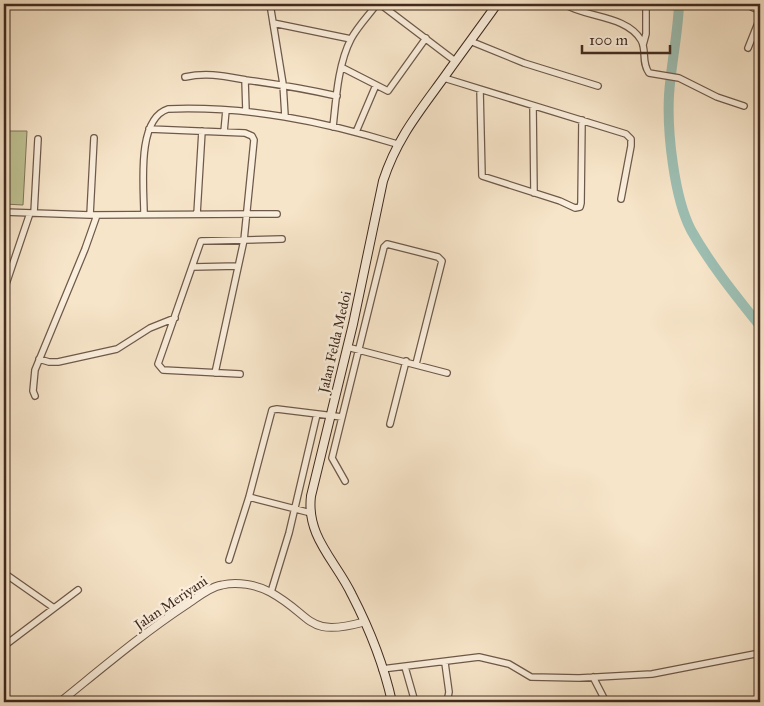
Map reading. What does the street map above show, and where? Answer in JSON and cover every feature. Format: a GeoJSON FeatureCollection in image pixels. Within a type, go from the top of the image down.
{"type":"FeatureCollection","features":[{"type":"Feature","properties":{"kind":"main road","name":"Jalan Felda Medoi"},"geometry":{"type":"LineString","coordinates":[[392,702],[382,669],[348,586],[321,546],[311,513],[311,496],[347,346],[383,182],[397,144],[429,96],[497,4]]}},
{"type":"Feature","properties":{"kind":"street"},"geometry":{"type":"LineString","coordinates":[[270,4],[283,84],[285,116]]}},
{"type":"Feature","properties":{"kind":"street"},"geometry":{"type":"LineString","coordinates":[[333,127],[337,96],[351,39],[378,4],[456,61]]}},
{"type":"Feature","properties":{"kind":"street"},"geometry":{"type":"LineString","coordinates":[[564,4],[585,14],[608,17],[637,36],[643,45]]}},
{"type":"Feature","properties":{"kind":"street"},"geometry":{"type":"LineString","coordinates":[[646,4],[646,34],[643,45],[645,67],[653,75],[687,81],[717,97],[744,106]]}},
{"type":"Feature","properties":{"kind":"street"},"geometry":{"type":"LineString","coordinates":[[745,4],[760,11]]}},
{"type":"Feature","properties":{"kind":"street"},"geometry":{"type":"LineString","coordinates":[[748,48],[760,18]]}},
{"type":"Feature","properties":{"kind":"street"},"geometry":{"type":"LineString","coordinates":[[273,23],[351,39]]}},
{"type":"Feature","properties":{"kind":"street"},"geometry":{"type":"LineString","coordinates":[[343,68],[386,90],[390,89],[426,38]]}},
{"type":"Feature","properties":{"kind":"street"},"geometry":{"type":"LineString","coordinates":[[470,41],[524,63],[598,86]]}},
{"type":"Feature","properties":{"kind":"street"},"geometry":{"type":"LineString","coordinates":[[185,77],[207,74],[283,84],[337,96]]}},
{"type":"Feature","properties":{"kind":"street"},"geometry":{"type":"LineString","coordinates":[[444,78],[623,132],[630,137],[631,146],[621,200]]}},
{"type":"Feature","properties":{"kind":"street"},"geometry":{"type":"LineString","coordinates":[[245,80],[246,111]]}},
{"type":"Feature","properties":{"kind":"street"},"geometry":{"type":"LineString","coordinates":[[356,132],[376,84]]}},
{"type":"Feature","properties":{"kind":"street"},"geometry":{"type":"LineString","coordinates":[[480,90],[481,174],[484,178],[534,192],[575,208],[581,205],[582,120]]}},
{"type":"Feature","properties":{"kind":"street"},"geometry":{"type":"LineString","coordinates":[[534,106],[534,192]]}},
{"type":"Feature","properties":{"kind":"street"},"geometry":{"type":"LineString","coordinates":[[144,214],[144,155],[149,129],[157,115],[168,109],[246,111],[285,116],[356,132],[397,144]]}},
{"type":"Feature","properties":{"kind":"street"},"geometry":{"type":"LineString","coordinates":[[224,132],[226,110]]}},
{"type":"Feature","properties":{"kind":"street"},"geometry":{"type":"LineString","coordinates":[[149,129],[248,134],[254,140],[244,240],[215,373]]}},
{"type":"Feature","properties":{"kind":"street"},"geometry":{"type":"LineString","coordinates":[[197,214],[202,131]]}},
{"type":"Feature","properties":{"kind":"street"},"geometry":{"type":"LineString","coordinates":[[35,396],[33,380],[39,359],[71,284],[93,215],[94,138]]}},
{"type":"Feature","properties":{"kind":"street"},"geometry":{"type":"LineString","coordinates":[[4,290],[32,213],[38,139]]}},
{"type":"Feature","properties":{"kind":"street"},"geometry":{"type":"LineString","coordinates":[[4,212],[93,215],[277,214]]}},
{"type":"Feature","properties":{"kind":"street"},"geometry":{"type":"LineString","coordinates":[[240,374],[161,368],[159,361],[203,240],[282,238]]}},
{"type":"Feature","properties":{"kind":"street"},"geometry":{"type":"LineString","coordinates":[[345,481],[332,460],[384,247],[387,244],[438,257],[442,261],[416,364]]}},
{"type":"Feature","properties":{"kind":"street"},"geometry":{"type":"LineString","coordinates":[[193,267],[238,266]]}},
{"type":"Feature","properties":{"kind":"street"},"geometry":{"type":"LineString","coordinates":[[39,359],[58,362],[116,348],[150,328],[175,318]]}},
{"type":"Feature","properties":{"kind":"street"},"geometry":{"type":"LineString","coordinates":[[347,346],[446,373]]}},
{"type":"Feature","properties":{"kind":"street"},"geometry":{"type":"LineString","coordinates":[[390,424],[406,361]]}},
{"type":"Feature","properties":{"kind":"street"},"geometry":{"type":"LineString","coordinates":[[229,560],[250,497],[272,410],[276,408],[342,417]]}},
{"type":"Feature","properties":{"kind":"street"},"geometry":{"type":"LineString","coordinates":[[271,592],[288,533],[317,414]]}},
{"type":"Feature","properties":{"kind":"street"},"geometry":{"type":"LineString","coordinates":[[250,497],[311,513]]}},
{"type":"Feature","properties":{"kind":"street"},"geometry":{"type":"LineString","coordinates":[[4,574],[54,608]]}},
{"type":"Feature","properties":{"kind":"street","name":"Jalan Meriyani"},"geometry":{"type":"LineString","coordinates":[[60,702],[147,633],[212,588],[223,584],[245,584],[271,592],[310,622],[322,628],[346,627],[364,622]]}},
{"type":"Feature","properties":{"kind":"street"},"geometry":{"type":"LineString","coordinates":[[4,646],[78,590]]}},
{"type":"Feature","properties":{"kind":"street"},"geometry":{"type":"LineString","coordinates":[[4,638],[10,642]]}},
{"type":"Feature","properties":{"kind":"street"},"geometry":{"type":"LineString","coordinates":[[382,669],[487,657],[509,664],[531,677],[593,677],[652,674],[760,653]]}},
{"type":"Feature","properties":{"kind":"street"},"geometry":{"type":"LineString","coordinates":[[446,663],[450,692],[447,702]]}},
{"type":"Feature","properties":{"kind":"street"},"geometry":{"type":"LineString","coordinates":[[405,667],[411,680],[415,702]]}},
{"type":"Feature","properties":{"kind":"street"},"geometry":{"type":"LineString","coordinates":[[593,677],[606,702]]}},
{"type":"Feature","properties":{"kind":"green space"},"geometry":{"type":"Polygon","coordinates":[[[4,131],[27,131],[23,205],[4,204],[4,131]]]}},
{"type":"Feature","properties":{"kind":"waterway"},"geometry":{"type":"LineString","coordinates":[[679,4],[669,95],[669,127],[673,164],[680,200],[685,216],[698,243],[760,326]]}}]}
